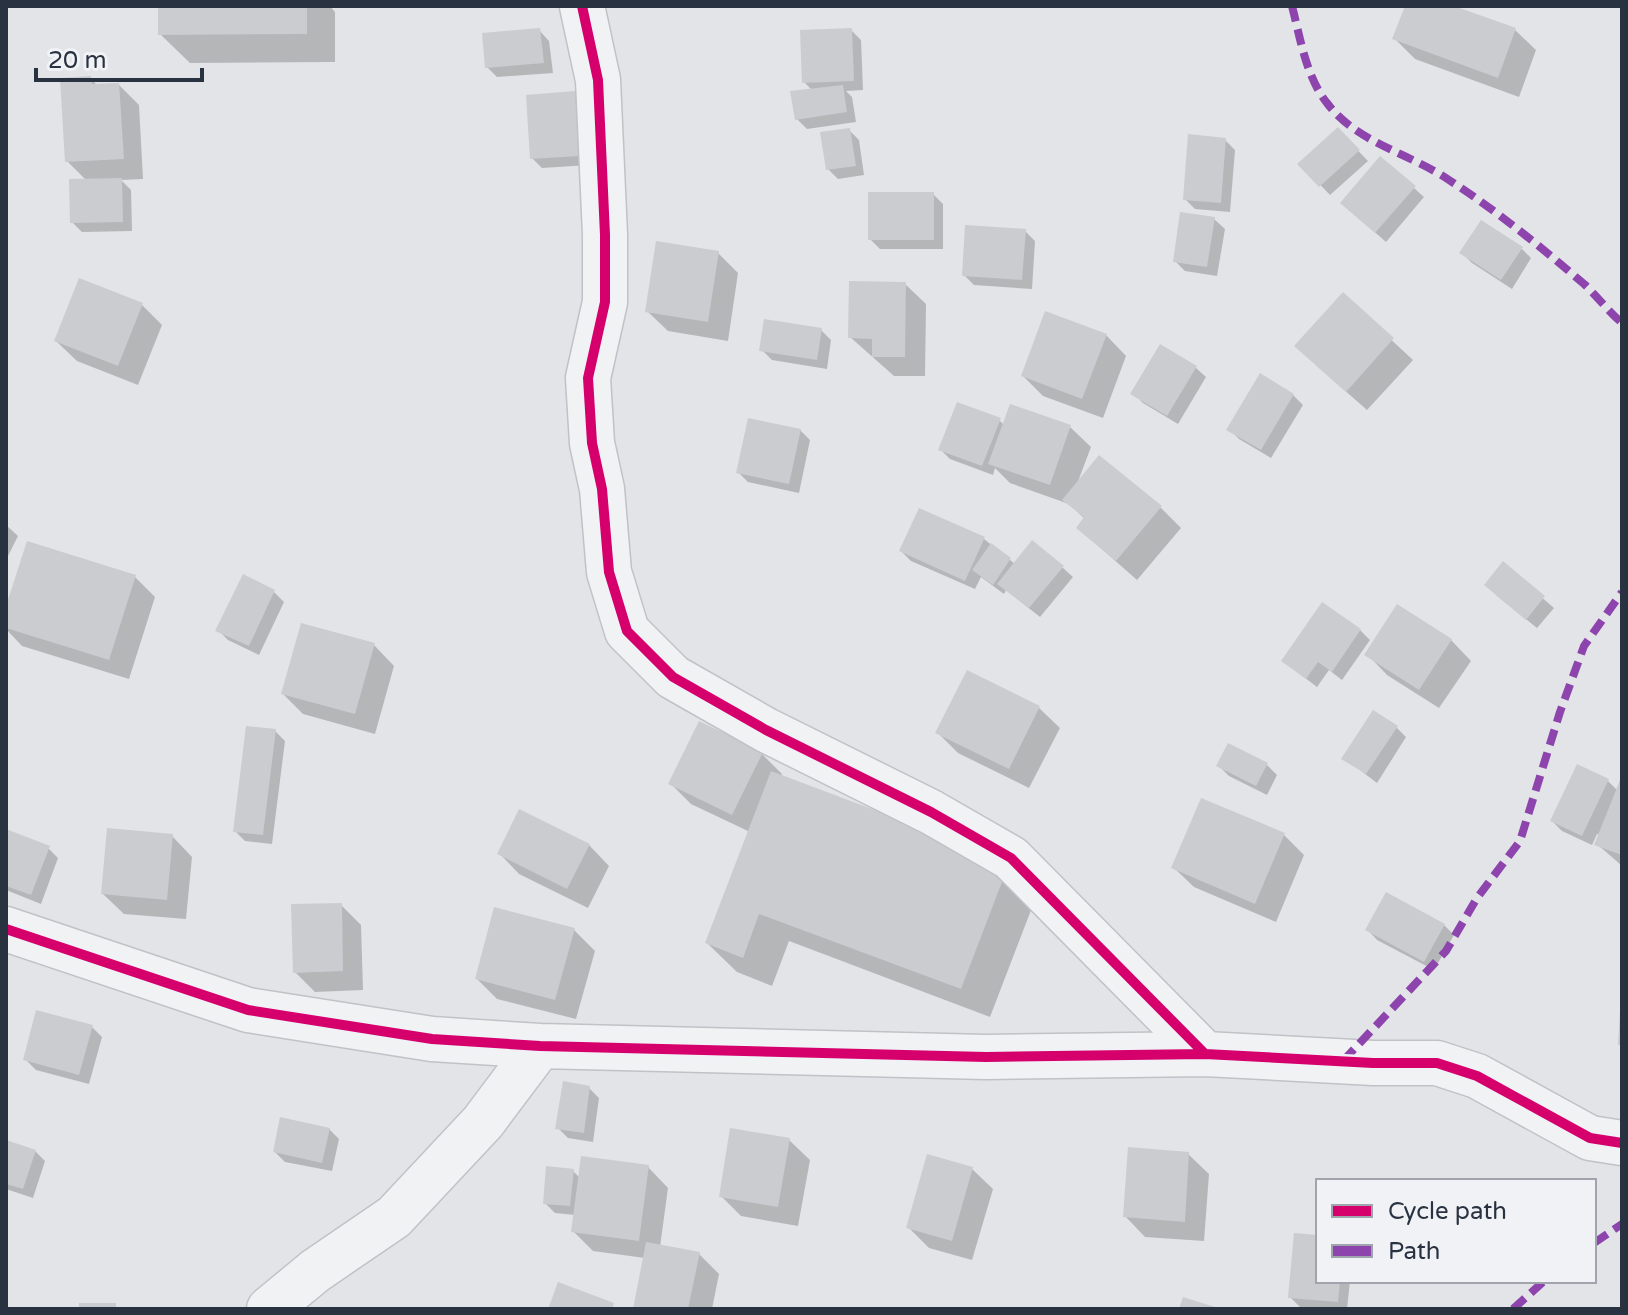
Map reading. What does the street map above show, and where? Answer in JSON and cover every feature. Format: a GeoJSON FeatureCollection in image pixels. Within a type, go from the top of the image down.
{"type":"FeatureCollection","features":[{"type":"Feature","properties":{"kind":"street"},"geometry":{"type":"LineString","coordinates":[[582,6],[598,80],[605,235],[605,302],[588,378],[592,443],[602,489],[609,572],[627,631],[673,677],[766,730],[931,812],[1011,858],[1205,1054]]}},
{"type":"Feature","properties":{"kind":"street"},"geometry":{"type":"LineString","coordinates":[[6,929],[248,1010],[432,1039],[540,1046],[986,1057],[1205,1054],[1373,1063],[1437,1063],[1477,1076],[1590,1138],[1622,1143]]}},
{"type":"Feature","properties":{"kind":"street"},"geometry":{"type":"LineString","coordinates":[[269,1309],[315,1271],[394,1217],[483,1122],[540,1046]]}},
{"type":"Feature","properties":{"kind":"building"},"geometry":{"type":"Polygon","coordinates":[[[158,6],[307,6],[307,34],[158,35],[158,6]]]}},
{"type":"Feature","properties":{"kind":"building"},"geometry":{"type":"Polygon","coordinates":[[[1405,6],[1454,6],[1516,28],[1498,78],[1392,39],[1405,6]]]}},
{"type":"Feature","properties":{"kind":"building"},"geometry":{"type":"Polygon","coordinates":[[[540,28],[544,63],[485,68],[482,33],[540,28]]]}},
{"type":"Feature","properties":{"kind":"building"},"geometry":{"type":"Polygon","coordinates":[[[852,28],[854,81],[802,83],[800,30],[852,28]]]}},
{"type":"Feature","properties":{"kind":"building"},"geometry":{"type":"Polygon","coordinates":[[[91,76],[92,84],[119,83],[124,159],[65,162],[60,78],[91,76]]]}},
{"type":"Feature","properties":{"kind":"building"},"geometry":{"type":"Polygon","coordinates":[[[843,85],[847,112],[795,120],[790,91],[843,85]]]}},
{"type":"Feature","properties":{"kind":"building"},"geometry":{"type":"Polygon","coordinates":[[[575,91],[580,156],[530,159],[526,95],[575,91]]]}},
{"type":"Feature","properties":{"kind":"building"},"geometry":{"type":"Polygon","coordinates":[[[1338,127],[1360,150],[1319,187],[1297,164],[1338,127]]]}},
{"type":"Feature","properties":{"kind":"building"},"geometry":{"type":"Polygon","coordinates":[[[850,128],[856,166],[826,170],[820,132],[850,128]]]}},
{"type":"Feature","properties":{"kind":"building"},"geometry":{"type":"Polygon","coordinates":[[[1188,134],[1226,138],[1221,203],[1183,200],[1188,134]]]}},
{"type":"Feature","properties":{"kind":"building"},"geometry":{"type":"Polygon","coordinates":[[[1380,156],[1416,186],[1375,233],[1340,203],[1380,156]]]}},
{"type":"Feature","properties":{"kind":"building"},"geometry":{"type":"Polygon","coordinates":[[[122,178],[123,222],[70,223],[69,179],[122,178]]]}},
{"type":"Feature","properties":{"kind":"building"},"geometry":{"type":"Polygon","coordinates":[[[868,192],[934,192],[934,240],[868,240],[868,192]]]}},
{"type":"Feature","properties":{"kind":"building"},"geometry":{"type":"Polygon","coordinates":[[[1180,212],[1215,217],[1207,267],[1173,262],[1180,212]]]}},
{"type":"Feature","properties":{"kind":"building"},"geometry":{"type":"Polygon","coordinates":[[[1481,220],[1523,247],[1501,280],[1459,253],[1481,220]]]}},
{"type":"Feature","properties":{"kind":"building"},"geometry":{"type":"Polygon","coordinates":[[[965,225],[1026,229],[1022,280],[962,276],[965,225]]]}},
{"type":"Feature","properties":{"kind":"building"},"geometry":{"type":"Polygon","coordinates":[[[656,241],[719,251],[708,322],[645,312],[656,241]]]}},
{"type":"Feature","properties":{"kind":"building"},"geometry":{"type":"Polygon","coordinates":[[[79,278],[143,303],[118,366],[54,341],[79,278]]]}},
{"type":"Feature","properties":{"kind":"building"},"geometry":{"type":"Polygon","coordinates":[[[849,281],[906,282],[905,357],[872,357],[872,339],[848,338],[849,281]]]}},
{"type":"Feature","properties":{"kind":"building"},"geometry":{"type":"Polygon","coordinates":[[[1343,292],[1394,338],[1346,392],[1294,346],[1343,292]]]}},
{"type":"Feature","properties":{"kind":"building"},"geometry":{"type":"Polygon","coordinates":[[[1045,311],[1107,334],[1082,399],[1021,376],[1045,311]]]}},
{"type":"Feature","properties":{"kind":"building"},"geometry":{"type":"Polygon","coordinates":[[[764,319],[822,328],[817,360],[759,351],[764,319]]]}},
{"type":"Feature","properties":{"kind":"building"},"geometry":{"type":"Polygon","coordinates":[[[1160,344],[1197,366],[1167,416],[1130,394],[1160,344]]]}},
{"type":"Feature","properties":{"kind":"building"},"geometry":{"type":"Polygon","coordinates":[[[1260,373],[1294,394],[1261,450],[1226,430],[1260,373]]]}},
{"type":"Feature","properties":{"kind":"building"},"geometry":{"type":"Polygon","coordinates":[[[957,402],[1001,418],[982,466],[938,450],[957,402]]]}},
{"type":"Feature","properties":{"kind":"building"},"geometry":{"type":"Polygon","coordinates":[[[1010,404],[1071,425],[1050,485],[988,464],[1010,404]]]}},
{"type":"Feature","properties":{"kind":"building"},"geometry":{"type":"Polygon","coordinates":[[[748,418],[801,429],[789,484],[736,473],[748,418]]]}},
{"type":"Feature","properties":{"kind":"building"},"geometry":{"type":"Polygon","coordinates":[[[1099,455],[1162,506],[1116,561],[1076,528],[1084,517],[1062,500],[1099,455]]]}},
{"type":"Feature","properties":{"kind":"building"},"geometry":{"type":"Polygon","coordinates":[[[919,508],[985,537],[965,581],[899,551],[919,508]]]}},
{"type":"Feature","properties":{"kind":"building"},"geometry":{"type":"Polygon","coordinates":[[[1032,540],[1064,566],[1029,608],[997,584],[1032,540]]]}},
{"type":"Feature","properties":{"kind":"building"},"geometry":{"type":"Polygon","coordinates":[[[27,541],[136,575],[109,660],[6,628],[6,606],[27,541]]]}},
{"type":"Feature","properties":{"kind":"building"},"geometry":{"type":"Polygon","coordinates":[[[991,543],[1011,558],[993,585],[972,570],[991,543]]]}},
{"type":"Feature","properties":{"kind":"building"},"geometry":{"type":"Polygon","coordinates":[[[1503,561],[1545,596],[1526,620],[1484,585],[1503,561]]]}},
{"type":"Feature","properties":{"kind":"building"},"geometry":{"type":"Polygon","coordinates":[[[243,574],[275,590],[249,646],[215,631],[243,574]]]}},
{"type":"Feature","properties":{"kind":"building"},"geometry":{"type":"Polygon","coordinates":[[[1322,602],[1361,629],[1332,672],[1318,662],[1306,679],[1281,661],[1322,602]]]}},
{"type":"Feature","properties":{"kind":"building"},"geometry":{"type":"Polygon","coordinates":[[[1397,604],[1452,639],[1419,690],[1364,655],[1397,604]]]}},
{"type":"Feature","properties":{"kind":"building"},"geometry":{"type":"Polygon","coordinates":[[[301,623],[375,643],[355,714],[281,694],[301,623]]]}},
{"type":"Feature","properties":{"kind":"building"},"geometry":{"type":"Polygon","coordinates":[[[967,670],[1040,706],[1009,769],[935,733],[967,670]]]}},
{"type":"Feature","properties":{"kind":"building"},"geometry":{"type":"Polygon","coordinates":[[[1373,710],[1398,726],[1366,774],[1341,759],[1373,710]]]}},
{"type":"Feature","properties":{"kind":"building"},"geometry":{"type":"Polygon","coordinates":[[[699,721],[763,752],[732,815],[668,784],[699,721]]]}},
{"type":"Feature","properties":{"kind":"building"},"geometry":{"type":"Polygon","coordinates":[[[246,726],[276,729],[263,835],[233,832],[246,726]]]}},
{"type":"Feature","properties":{"kind":"building"},"geometry":{"type":"Polygon","coordinates":[[[1228,743],[1268,763],[1256,786],[1216,766],[1228,743]]]}},
{"type":"Feature","properties":{"kind":"building"},"geometry":{"type":"Polygon","coordinates":[[[1577,764],[1609,779],[1582,836],[1550,821],[1577,764]]]}},
{"type":"Feature","properties":{"kind":"building"},"geometry":{"type":"Polygon","coordinates":[[[771,771],[1010,861],[961,989],[759,914],[743,958],[705,943],[771,771]]]}},
{"type":"Feature","properties":{"kind":"building"},"geometry":{"type":"Polygon","coordinates":[[[1622,775],[1622,855],[1594,845],[1622,775]]]}},
{"type":"Feature","properties":{"kind":"building"},"geometry":{"type":"Polygon","coordinates":[[[1201,798],[1285,833],[1255,904],[1171,868],[1201,798]]]}},
{"type":"Feature","properties":{"kind":"building"},"geometry":{"type":"Polygon","coordinates":[[[519,809],[590,844],[567,889],[497,854],[519,809]]]}},
{"type":"Feature","properties":{"kind":"building"},"geometry":{"type":"Polygon","coordinates":[[[107,828],[173,834],[167,900],[101,894],[107,828]]]}},
{"type":"Feature","properties":{"kind":"building"},"geometry":{"type":"Polygon","coordinates":[[[6,829],[50,846],[31,895],[6,886],[6,829]]]}},
{"type":"Feature","properties":{"kind":"building"},"geometry":{"type":"Polygon","coordinates":[[[1386,892],[1445,924],[1424,962],[1365,930],[1386,892]]]}},
{"type":"Feature","properties":{"kind":"building"},"geometry":{"type":"Polygon","coordinates":[[[342,903],[343,971],[293,973],[291,904],[342,903]]]}},
{"type":"Feature","properties":{"kind":"building"},"geometry":{"type":"Polygon","coordinates":[[[494,907],[575,928],[555,1000],[475,979],[494,907]]]}},
{"type":"Feature","properties":{"kind":"building"},"geometry":{"type":"Polygon","coordinates":[[[36,1010],[93,1025],[79,1075],[23,1060],[36,1010]]]}},
{"type":"Feature","properties":{"kind":"building"},"geometry":{"type":"Polygon","coordinates":[[[1620,1011],[1622,1045],[1618,1045],[1620,1011]]]}},
{"type":"Feature","properties":{"kind":"building"},"geometry":{"type":"Polygon","coordinates":[[[563,1081],[590,1086],[584,1133],[555,1129],[563,1081]]]}},
{"type":"Feature","properties":{"kind":"building"},"geometry":{"type":"Polygon","coordinates":[[[280,1117],[330,1128],[322,1163],[273,1152],[280,1117]]]}},
{"type":"Feature","properties":{"kind":"building"},"geometry":{"type":"Polygon","coordinates":[[[730,1128],[790,1138],[778,1207],[719,1197],[730,1128]]]}},
{"type":"Feature","properties":{"kind":"building"},"geometry":{"type":"Polygon","coordinates":[[[6,1140],[36,1150],[23,1189],[6,1184],[6,1140]]]}},
{"type":"Feature","properties":{"kind":"building"},"geometry":{"type":"Polygon","coordinates":[[[1128,1147],[1189,1152],[1185,1222],[1123,1217],[1128,1147]]]}},
{"type":"Feature","properties":{"kind":"building"},"geometry":{"type":"Polygon","coordinates":[[[927,1154],[973,1167],[952,1241],[906,1228],[927,1154]]]}},
{"type":"Feature","properties":{"kind":"building"},"geometry":{"type":"Polygon","coordinates":[[[581,1156],[649,1165],[639,1241],[571,1232],[581,1156]]]}},
{"type":"Feature","properties":{"kind":"building"},"geometry":{"type":"Polygon","coordinates":[[[546,1166],[574,1169],[570,1206],[543,1204],[546,1166]]]}},
{"type":"Feature","properties":{"kind":"building"},"geometry":{"type":"Polygon","coordinates":[[[1294,1233],[1316,1235],[1316,1283],[1340,1283],[1338,1302],[1288,1298],[1294,1233]]]}},
{"type":"Feature","properties":{"kind":"building"},"geometry":{"type":"Polygon","coordinates":[[[646,1242],[700,1252],[688,1309],[633,1309],[646,1242]]]}},
{"type":"Feature","properties":{"kind":"building"},"geometry":{"type":"Polygon","coordinates":[[[558,1282],[614,1303],[612,1309],[548,1309],[558,1282]]]}},
{"type":"Feature","properties":{"kind":"building"},"geometry":{"type":"Polygon","coordinates":[[[1183,1297],[1218,1308],[1218,1309],[1179,1309],[1183,1297]]]}},
{"type":"Feature","properties":{"kind":"building"},"geometry":{"type":"Polygon","coordinates":[[[79,1303],[116,1303],[116,1309],[79,1309],[79,1303]]]}},
{"type":"Feature","properties":{"kind":"marked path"},"geometry":{"type":"LineString","coordinates":[[1292,6],[1314,81],[1339,117],[1368,138],[1434,171],[1484,204],[1584,284],[1622,323]]}},
{"type":"Feature","properties":{"kind":"marked path"},"geometry":{"type":"LineString","coordinates":[[1343,1061],[1446,951],[1477,898],[1520,841],[1584,646],[1622,592]]}},
{"type":"Feature","properties":{"kind":"marked path"},"geometry":{"type":"LineString","coordinates":[[1596,1242],[1622,1224]]}},
{"type":"Feature","properties":{"kind":"marked path"},"geometry":{"type":"LineString","coordinates":[[1513,1309],[1542,1283]]}},
{"type":"Feature","properties":{"kind":"cycle path"},"geometry":{"type":"LineString","coordinates":[[582,6],[598,80],[605,235],[605,302],[588,378],[592,443],[602,489],[609,572],[627,631],[673,677],[766,730],[931,812],[1011,858],[1205,1054]]}},
{"type":"Feature","properties":{"kind":"cycle path"},"geometry":{"type":"LineString","coordinates":[[6,929],[248,1010],[432,1039],[540,1046],[986,1057],[1205,1054],[1373,1063],[1437,1063],[1477,1076],[1590,1138],[1622,1143]]}}]}
